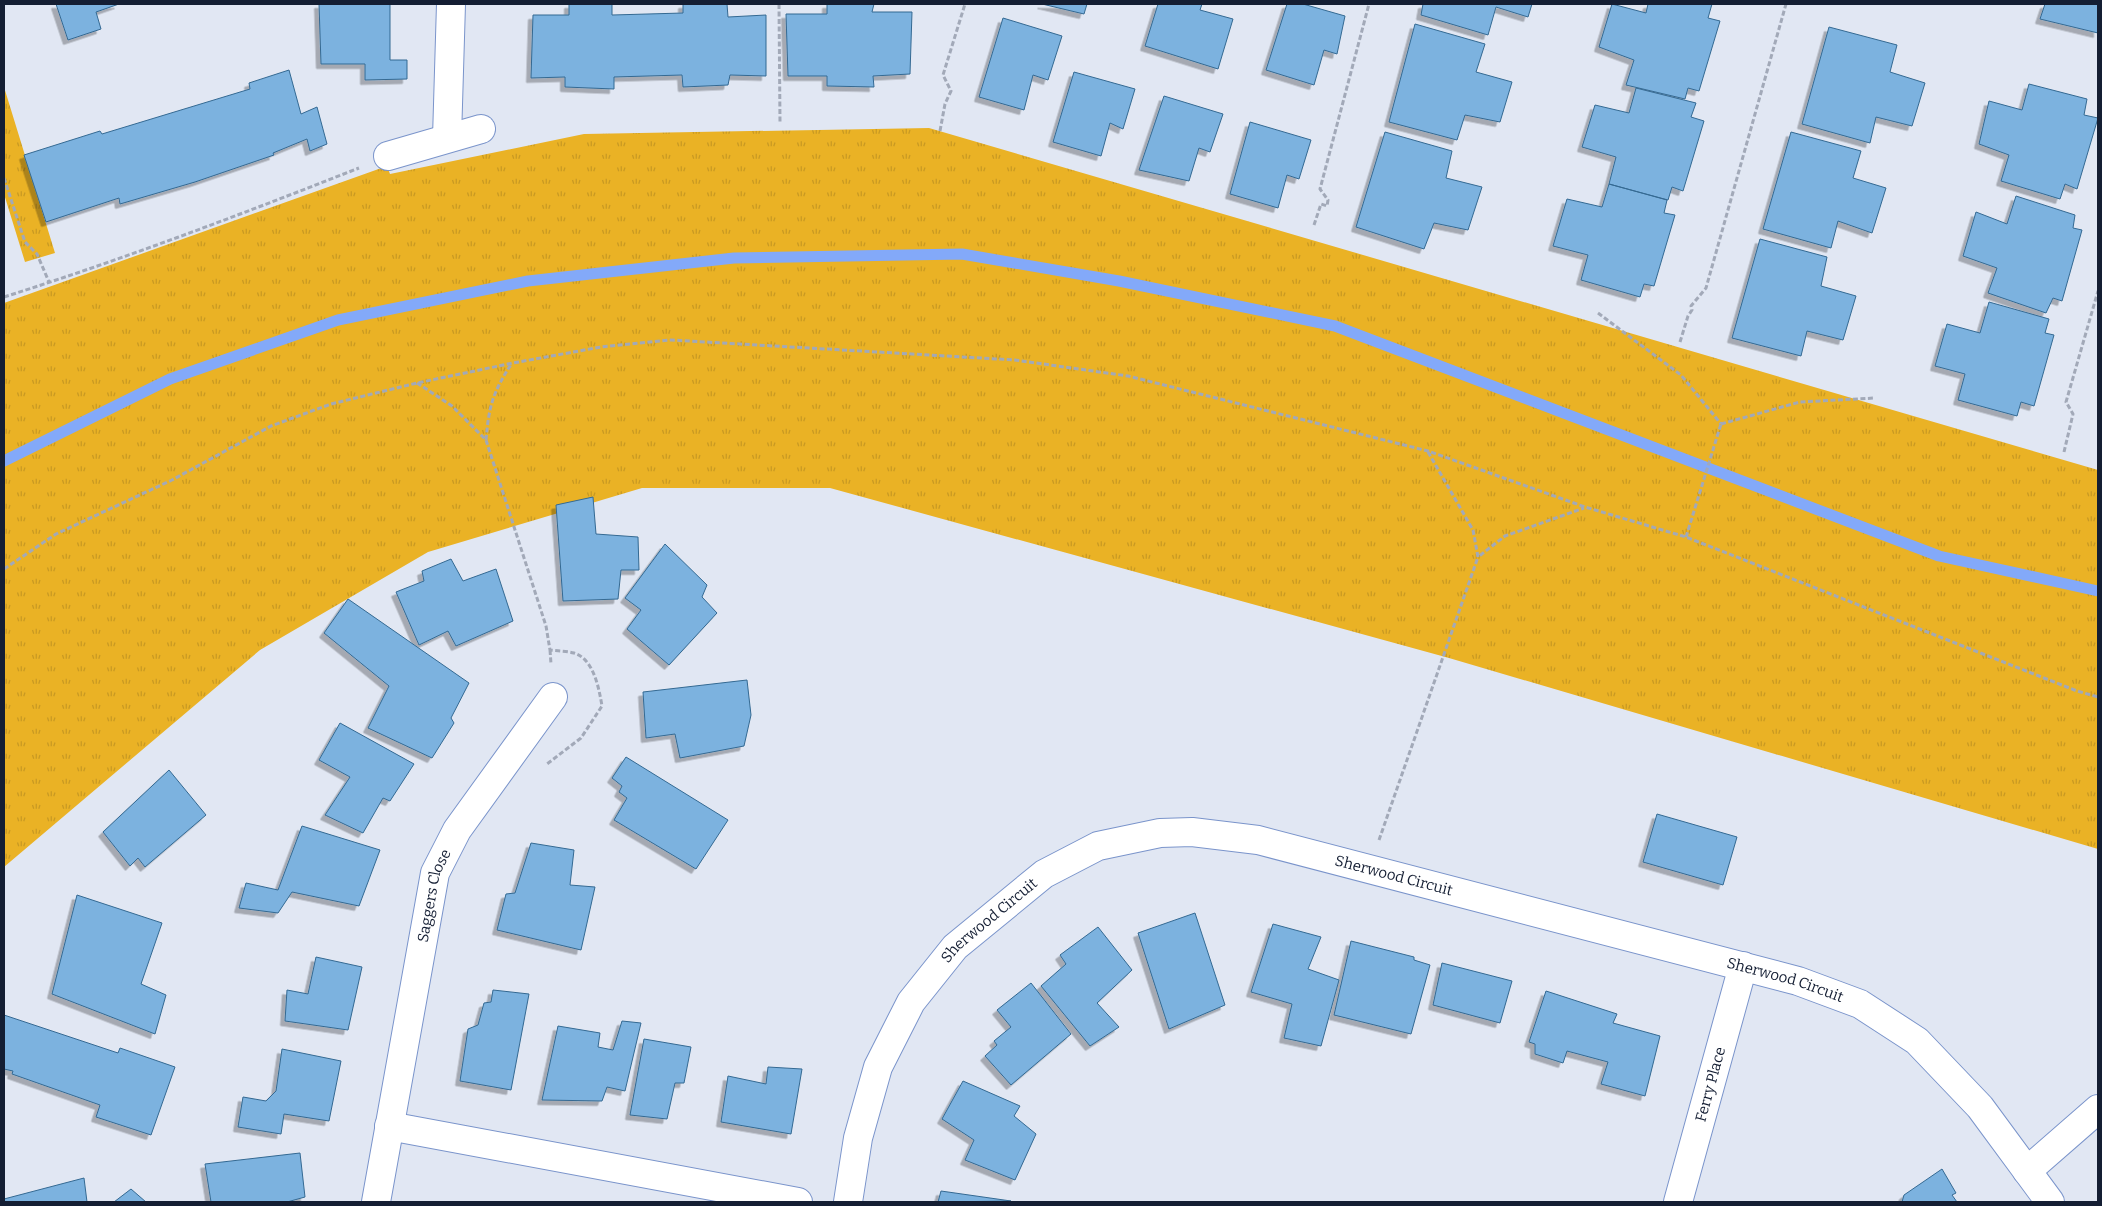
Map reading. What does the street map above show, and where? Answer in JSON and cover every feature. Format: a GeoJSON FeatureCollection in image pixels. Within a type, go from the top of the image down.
{"type":"FeatureCollection","features":[{"type":"Feature","properties":{"kind":"street"},"geometry":{"type":"LineString","coordinates":[[447,138],[451,4]]}},
{"type":"Feature","properties":{"kind":"street"},"geometry":{"type":"LineString","coordinates":[[388,156],[481,129]]}},
{"type":"Feature","properties":{"kind":"street","name":"Saggers Close"},"geometry":{"type":"LineString","coordinates":[[376,1202],[435,873],[457,830],[553,697]]}},
{"type":"Feature","properties":{"kind":"street","name":"Sherwood Circuit"},"geometry":{"type":"LineString","coordinates":[[848,1202],[858,1138],[878,1067],[911,1002],[955,947],[1044,874],[1098,846],[1160,833],[1192,832],[1258,840],[1369,868],[1798,981],[1860,1004],[1917,1041],[1976,1102],[2050,1202]]}},
{"type":"Feature","properties":{"kind":"street","name":"Ferry Place"},"geometry":{"type":"LineString","coordinates":[[1678,1202],[1742,966]]}},
{"type":"Feature","properties":{"kind":"street"},"geometry":{"type":"LineString","coordinates":[[2027,1171],[2098,1109]]}},
{"type":"Feature","properties":{"kind":"street"},"geometry":{"type":"LineString","coordinates":[[389,1126],[798,1202]]}},
{"type":"Feature","properties":{"kind":"path"},"geometry":{"type":"LineString","coordinates":[[779,4],[780,122]]}},
{"type":"Feature","properties":{"kind":"path"},"geometry":{"type":"LineString","coordinates":[[940,131],[951,91],[943,75],[965,4]]}},
{"type":"Feature","properties":{"kind":"path"},"geometry":{"type":"LineString","coordinates":[[1314,225],[1321,204],[1327,206],[1328,200],[1320,189],[1369,4]]}},
{"type":"Feature","properties":{"kind":"path"},"geometry":{"type":"LineString","coordinates":[[1680,342],[1688,316],[1692,310],[1691,306],[1706,288],[1786,4]]}},
{"type":"Feature","properties":{"kind":"path"},"geometry":{"type":"LineString","coordinates":[[4,297],[288,196],[388,156]]}},
{"type":"Feature","properties":{"kind":"path"},"geometry":{"type":"LineString","coordinates":[[4,178],[25,242],[37,254],[49,282]]}},
{"type":"Feature","properties":{"kind":"path"},"geometry":{"type":"LineString","coordinates":[[2064,452],[2074,414],[2066,402],[2098,291]]}},
{"type":"Feature","properties":{"kind":"path"},"geometry":{"type":"LineString","coordinates":[[1598,313],[1681,375],[1721,424]]}},
{"type":"Feature","properties":{"kind":"path"},"geometry":{"type":"LineString","coordinates":[[4,569],[56,534],[172,480],[271,426],[331,404],[417,383],[513,363],[601,347],[671,340],[1015,360],[1128,376],[1428,451],[1585,508],[1686,537],[2077,691],[2098,697]]}},
{"type":"Feature","properties":{"kind":"path"},"geometry":{"type":"LineString","coordinates":[[486,440],[488,412],[496,387],[513,363]]}},
{"type":"Feature","properties":{"kind":"path"},"geometry":{"type":"LineString","coordinates":[[1721,424],[1800,402],[1876,398]]}},
{"type":"Feature","properties":{"kind":"path"},"geometry":{"type":"LineString","coordinates":[[1686,537],[1721,424]]}},
{"type":"Feature","properties":{"kind":"path"},"geometry":{"type":"LineString","coordinates":[[1369,868],[1478,557],[1473,530],[1428,451]]}},
{"type":"Feature","properties":{"kind":"path"},"geometry":{"type":"LineString","coordinates":[[1478,557],[1505,536],[1585,508]]}},
{"type":"Feature","properties":{"kind":"green space"},"geometry":{"type":"Polygon","coordinates":[[[4,87],[55,253],[25,262],[4,194],[4,87]]]}},
{"type":"Feature","properties":{"kind":"green space"},"geometry":{"type":"Polygon","coordinates":[[[929,128],[2098,470],[2098,849],[1449,658],[830,488],[642,488],[428,552],[260,650],[4,867],[4,303],[387,166],[390,174],[584,134],[929,128]]]}},
{"type":"Feature","properties":{"kind":"building"},"geometry":{"type":"Polygon","coordinates":[[[56,4],[119,4],[96,12],[101,29],[68,40],[56,4]]]}},
{"type":"Feature","properties":{"kind":"building"},"geometry":{"type":"Polygon","coordinates":[[[319,4],[390,4],[390,60],[407,60],[407,79],[365,80],[365,64],[321,64],[319,4]]]}},
{"type":"Feature","properties":{"kind":"building"},"geometry":{"type":"Polygon","coordinates":[[[569,4],[612,4],[612,15],[683,13],[683,4],[727,4],[728,17],[766,15],[766,76],[730,75],[728,85],[683,87],[682,75],[614,77],[614,89],[565,87],[565,77],[531,78],[533,15],[569,15],[569,4]]]}},
{"type":"Feature","properties":{"kind":"building"},"geometry":{"type":"Polygon","coordinates":[[[827,4],[874,4],[872,12],[912,12],[910,74],[873,76],[874,87],[827,86],[827,76],[788,76],[786,14],[827,14],[827,4]]]}},
{"type":"Feature","properties":{"kind":"building"},"geometry":{"type":"Polygon","coordinates":[[[1042,4],[1087,4],[1084,14],[1042,4]]]}},
{"type":"Feature","properties":{"kind":"building"},"geometry":{"type":"Polygon","coordinates":[[[1158,4],[1202,4],[1200,10],[1233,19],[1218,69],[1145,46],[1158,4]]]}},
{"type":"Feature","properties":{"kind":"building"},"geometry":{"type":"Polygon","coordinates":[[[1287,4],[1303,4],[1345,16],[1337,54],[1324,50],[1314,85],[1266,70],[1287,4]]]}},
{"type":"Feature","properties":{"kind":"building"},"geometry":{"type":"Polygon","coordinates":[[[1423,4],[1532,4],[1528,17],[1496,7],[1488,35],[1421,15],[1423,4]]]}},
{"type":"Feature","properties":{"kind":"building"},"geometry":{"type":"Polygon","coordinates":[[[1612,4],[1646,13],[1648,4],[1712,4],[1708,18],[1720,21],[1699,91],[1688,88],[1685,99],[1626,85],[1634,60],[1599,47],[1612,4]]]}},
{"type":"Feature","properties":{"kind":"building"},"geometry":{"type":"Polygon","coordinates":[[[2045,4],[2098,4],[2098,33],[2040,19],[2045,4]]]}},
{"type":"Feature","properties":{"kind":"building"},"geometry":{"type":"Polygon","coordinates":[[[1003,18],[1062,36],[1048,80],[1033,75],[1024,110],[979,97],[1003,18]]]}},
{"type":"Feature","properties":{"kind":"building"},"geometry":{"type":"Polygon","coordinates":[[[1415,24],[1485,44],[1476,72],[1512,82],[1500,122],[1465,115],[1457,140],[1389,122],[1415,24]]]}},
{"type":"Feature","properties":{"kind":"building"},"geometry":{"type":"Polygon","coordinates":[[[1829,27],[1897,45],[1890,72],[1925,83],[1912,126],[1876,117],[1870,143],[1802,124],[1829,27]]]}},
{"type":"Feature","properties":{"kind":"building"},"geometry":{"type":"Polygon","coordinates":[[[289,70],[301,114],[317,107],[327,144],[310,151],[307,139],[273,153],[274,155],[195,182],[120,204],[119,198],[46,222],[24,155],[100,131],[102,134],[250,89],[249,83],[289,70]]]}},
{"type":"Feature","properties":{"kind":"building"},"geometry":{"type":"Polygon","coordinates":[[[1074,72],[1135,89],[1123,129],[1110,123],[1101,156],[1053,142],[1074,72]]]}},
{"type":"Feature","properties":{"kind":"building"},"geometry":{"type":"Polygon","coordinates":[[[2029,84],[2087,99],[2084,115],[2098,118],[2077,189],[2065,184],[2060,199],[2001,181],[2009,155],[1979,144],[1989,101],[2022,110],[2029,84]]]}},
{"type":"Feature","properties":{"kind":"building"},"geometry":{"type":"Polygon","coordinates":[[[1636,88],[1696,103],[1691,117],[1704,121],[1683,191],[1672,187],[1668,200],[1609,184],[1616,157],[1582,147],[1595,105],[1629,113],[1636,88]]]}},
{"type":"Feature","properties":{"kind":"building"},"geometry":{"type":"Polygon","coordinates":[[[1164,96],[1223,114],[1210,152],[1199,148],[1189,181],[1139,170],[1164,96]]]}},
{"type":"Feature","properties":{"kind":"building"},"geometry":{"type":"Polygon","coordinates":[[[1250,122],[1311,140],[1299,179],[1287,175],[1278,208],[1230,194],[1250,122]]]}},
{"type":"Feature","properties":{"kind":"building"},"geometry":{"type":"Polygon","coordinates":[[[1385,132],[1452,151],[1446,178],[1482,187],[1468,230],[1434,223],[1424,249],[1356,227],[1385,132]]]}},
{"type":"Feature","properties":{"kind":"building"},"geometry":{"type":"Polygon","coordinates":[[[1791,132],[1861,151],[1853,178],[1886,188],[1872,233],[1838,221],[1831,248],[1763,229],[1791,132]]]}},
{"type":"Feature","properties":{"kind":"building"},"geometry":{"type":"Polygon","coordinates":[[[1609,184],[1667,200],[1664,213],[1675,215],[1654,286],[1644,284],[1640,297],[1581,280],[1588,255],[1553,246],[1567,199],[1602,207],[1609,184]]]}},
{"type":"Feature","properties":{"kind":"building"},"geometry":{"type":"Polygon","coordinates":[[[2016,196],[2075,215],[2073,228],[2082,230],[2062,301],[2053,298],[2046,313],[1988,293],[1997,268],[1963,256],[1976,212],[2007,224],[2016,196]]]}},
{"type":"Feature","properties":{"kind":"building"},"geometry":{"type":"Polygon","coordinates":[[[1760,239],[1827,257],[1821,286],[1856,296],[1843,340],[1807,331],[1801,356],[1732,338],[1760,239]]]}},
{"type":"Feature","properties":{"kind":"building"},"geometry":{"type":"Polygon","coordinates":[[[1989,302],[2049,319],[2045,333],[2054,335],[2034,406],[2021,402],[2017,416],[1958,400],[1965,374],[1935,366],[1947,324],[1980,333],[1989,302]]]}},
{"type":"Feature","properties":{"kind":"building"},"geometry":{"type":"Polygon","coordinates":[[[593,497],[596,534],[638,537],[639,570],[621,570],[618,599],[563,601],[556,505],[593,497]]]}},
{"type":"Feature","properties":{"kind":"building"},"geometry":{"type":"Polygon","coordinates":[[[665,544],[707,585],[702,597],[717,613],[669,665],[627,629],[641,610],[625,598],[665,544]]]}},
{"type":"Feature","properties":{"kind":"building"},"geometry":{"type":"Polygon","coordinates":[[[451,559],[463,581],[496,569],[513,621],[456,646],[448,631],[419,645],[396,592],[424,581],[422,571],[451,559]]]}},
{"type":"Feature","properties":{"kind":"building"},"geometry":{"type":"Polygon","coordinates":[[[348,599],[469,683],[451,718],[454,723],[432,758],[368,728],[389,686],[324,633],[348,599]]]}},
{"type":"Feature","properties":{"kind":"building"},"geometry":{"type":"Polygon","coordinates":[[[747,680],[751,715],[744,746],[680,758],[675,734],[646,738],[643,692],[747,680]]]}},
{"type":"Feature","properties":{"kind":"building"},"geometry":{"type":"Polygon","coordinates":[[[340,723],[414,764],[390,801],[383,798],[363,833],[325,815],[350,777],[319,760],[340,723]]]}},
{"type":"Feature","properties":{"kind":"building"},"geometry":{"type":"Polygon","coordinates":[[[626,757],[728,820],[696,869],[614,820],[627,798],[619,792],[622,786],[612,778],[626,757]]]}},
{"type":"Feature","properties":{"kind":"building"},"geometry":{"type":"Polygon","coordinates":[[[169,770],[206,815],[145,867],[138,858],[130,866],[103,832],[169,770]]]}},
{"type":"Feature","properties":{"kind":"building"},"geometry":{"type":"Polygon","coordinates":[[[1657,814],[1737,837],[1723,885],[1643,862],[1657,814]]]}},
{"type":"Feature","properties":{"kind":"building"},"geometry":{"type":"Polygon","coordinates":[[[302,826],[380,850],[359,906],[292,892],[278,913],[239,908],[246,883],[278,890],[302,826]]]}},
{"type":"Feature","properties":{"kind":"building"},"geometry":{"type":"Polygon","coordinates":[[[531,843],[574,850],[570,885],[595,887],[581,950],[497,930],[506,894],[515,893],[531,843]]]}},
{"type":"Feature","properties":{"kind":"building"},"geometry":{"type":"Polygon","coordinates":[[[77,895],[162,923],[141,984],[166,995],[155,1034],[52,994],[77,895]]]}},
{"type":"Feature","properties":{"kind":"building"},"geometry":{"type":"Polygon","coordinates":[[[1195,913],[1225,1005],[1169,1029],[1138,933],[1195,913]]]}},
{"type":"Feature","properties":{"kind":"building"},"geometry":{"type":"Polygon","coordinates":[[[1273,924],[1321,937],[1308,969],[1339,980],[1321,1046],[1284,1038],[1292,1004],[1251,992],[1273,924]]]}},
{"type":"Feature","properties":{"kind":"building"},"geometry":{"type":"Polygon","coordinates":[[[1098,927],[1132,970],[1097,1003],[1119,1027],[1090,1046],[1041,986],[1066,964],[1060,955],[1098,927]]]}},
{"type":"Feature","properties":{"kind":"building"},"geometry":{"type":"Polygon","coordinates":[[[1351,941],[1414,957],[1414,960],[1430,965],[1411,1034],[1334,1015],[1351,941]]]}},
{"type":"Feature","properties":{"kind":"building"},"geometry":{"type":"Polygon","coordinates":[[[316,957],[362,967],[348,1030],[285,1021],[287,990],[308,994],[316,957]]]}},
{"type":"Feature","properties":{"kind":"building"},"geometry":{"type":"Polygon","coordinates":[[[1442,963],[1512,981],[1500,1023],[1433,1005],[1442,963]]]}},
{"type":"Feature","properties":{"kind":"building"},"geometry":{"type":"Polygon","coordinates":[[[1031,983],[1071,1034],[1011,1085],[985,1056],[997,1045],[994,1041],[1011,1027],[997,1010],[1031,983]]]}},
{"type":"Feature","properties":{"kind":"building"},"geometry":{"type":"Polygon","coordinates":[[[493,990],[529,994],[511,1090],[460,1081],[468,1029],[478,1025],[484,1003],[491,1002],[493,990]]]}},
{"type":"Feature","properties":{"kind":"building"},"geometry":{"type":"Polygon","coordinates":[[[1546,991],[1617,1014],[1613,1023],[1660,1036],[1645,1096],[1601,1084],[1608,1062],[1567,1051],[1563,1063],[1535,1054],[1535,1044],[1529,1042],[1546,991]]]}},
{"type":"Feature","properties":{"kind":"building"},"geometry":{"type":"Polygon","coordinates":[[[4,1015],[118,1053],[120,1048],[175,1067],[151,1135],[96,1117],[100,1105],[12,1074],[13,1071],[4,1069],[4,1015]]]}},
{"type":"Feature","properties":{"kind":"building"},"geometry":{"type":"Polygon","coordinates":[[[622,1021],[641,1023],[625,1091],[607,1087],[602,1101],[542,1100],[558,1026],[600,1033],[598,1047],[613,1050],[622,1021]]]}},
{"type":"Feature","properties":{"kind":"building"},"geometry":{"type":"Polygon","coordinates":[[[644,1039],[691,1047],[684,1083],[675,1083],[667,1119],[630,1115],[644,1039]]]}},
{"type":"Feature","properties":{"kind":"building"},"geometry":{"type":"Polygon","coordinates":[[[282,1049],[341,1061],[329,1121],[284,1114],[281,1134],[238,1127],[243,1097],[266,1101],[276,1091],[282,1049]]]}},
{"type":"Feature","properties":{"kind":"building"},"geometry":{"type":"Polygon","coordinates":[[[768,1067],[802,1069],[791,1134],[721,1122],[728,1076],[766,1084],[768,1067]]]}},
{"type":"Feature","properties":{"kind":"building"},"geometry":{"type":"Polygon","coordinates":[[[963,1081],[1020,1106],[1014,1116],[1036,1134],[1015,1180],[965,1160],[974,1140],[942,1119],[963,1081]]]}},
{"type":"Feature","properties":{"kind":"building"},"geometry":{"type":"Polygon","coordinates":[[[300,1153],[305,1197],[287,1202],[211,1202],[205,1164],[300,1153]]]}},
{"type":"Feature","properties":{"kind":"building"},"geometry":{"type":"Polygon","coordinates":[[[1942,1169],[1956,1193],[1952,1195],[1957,1202],[1902,1202],[1904,1195],[1942,1169]]]}},
{"type":"Feature","properties":{"kind":"building"},"geometry":{"type":"Polygon","coordinates":[[[84,1178],[87,1202],[4,1202],[4,1199],[84,1178]]]}},
{"type":"Feature","properties":{"kind":"building"},"geometry":{"type":"Polygon","coordinates":[[[131,1189],[146,1202],[114,1202],[131,1189]]]}},
{"type":"Feature","properties":{"kind":"building"},"geometry":{"type":"Polygon","coordinates":[[[941,1191],[1011,1201],[938,1202],[941,1191]]]}},
{"type":"Feature","properties":{"kind":"waterway"},"geometry":{"type":"LineString","coordinates":[[4,461],[170,379],[338,320],[528,281],[734,258],[962,254],[1119,281],[1335,326],[1939,556],[2098,591]]}}]}
